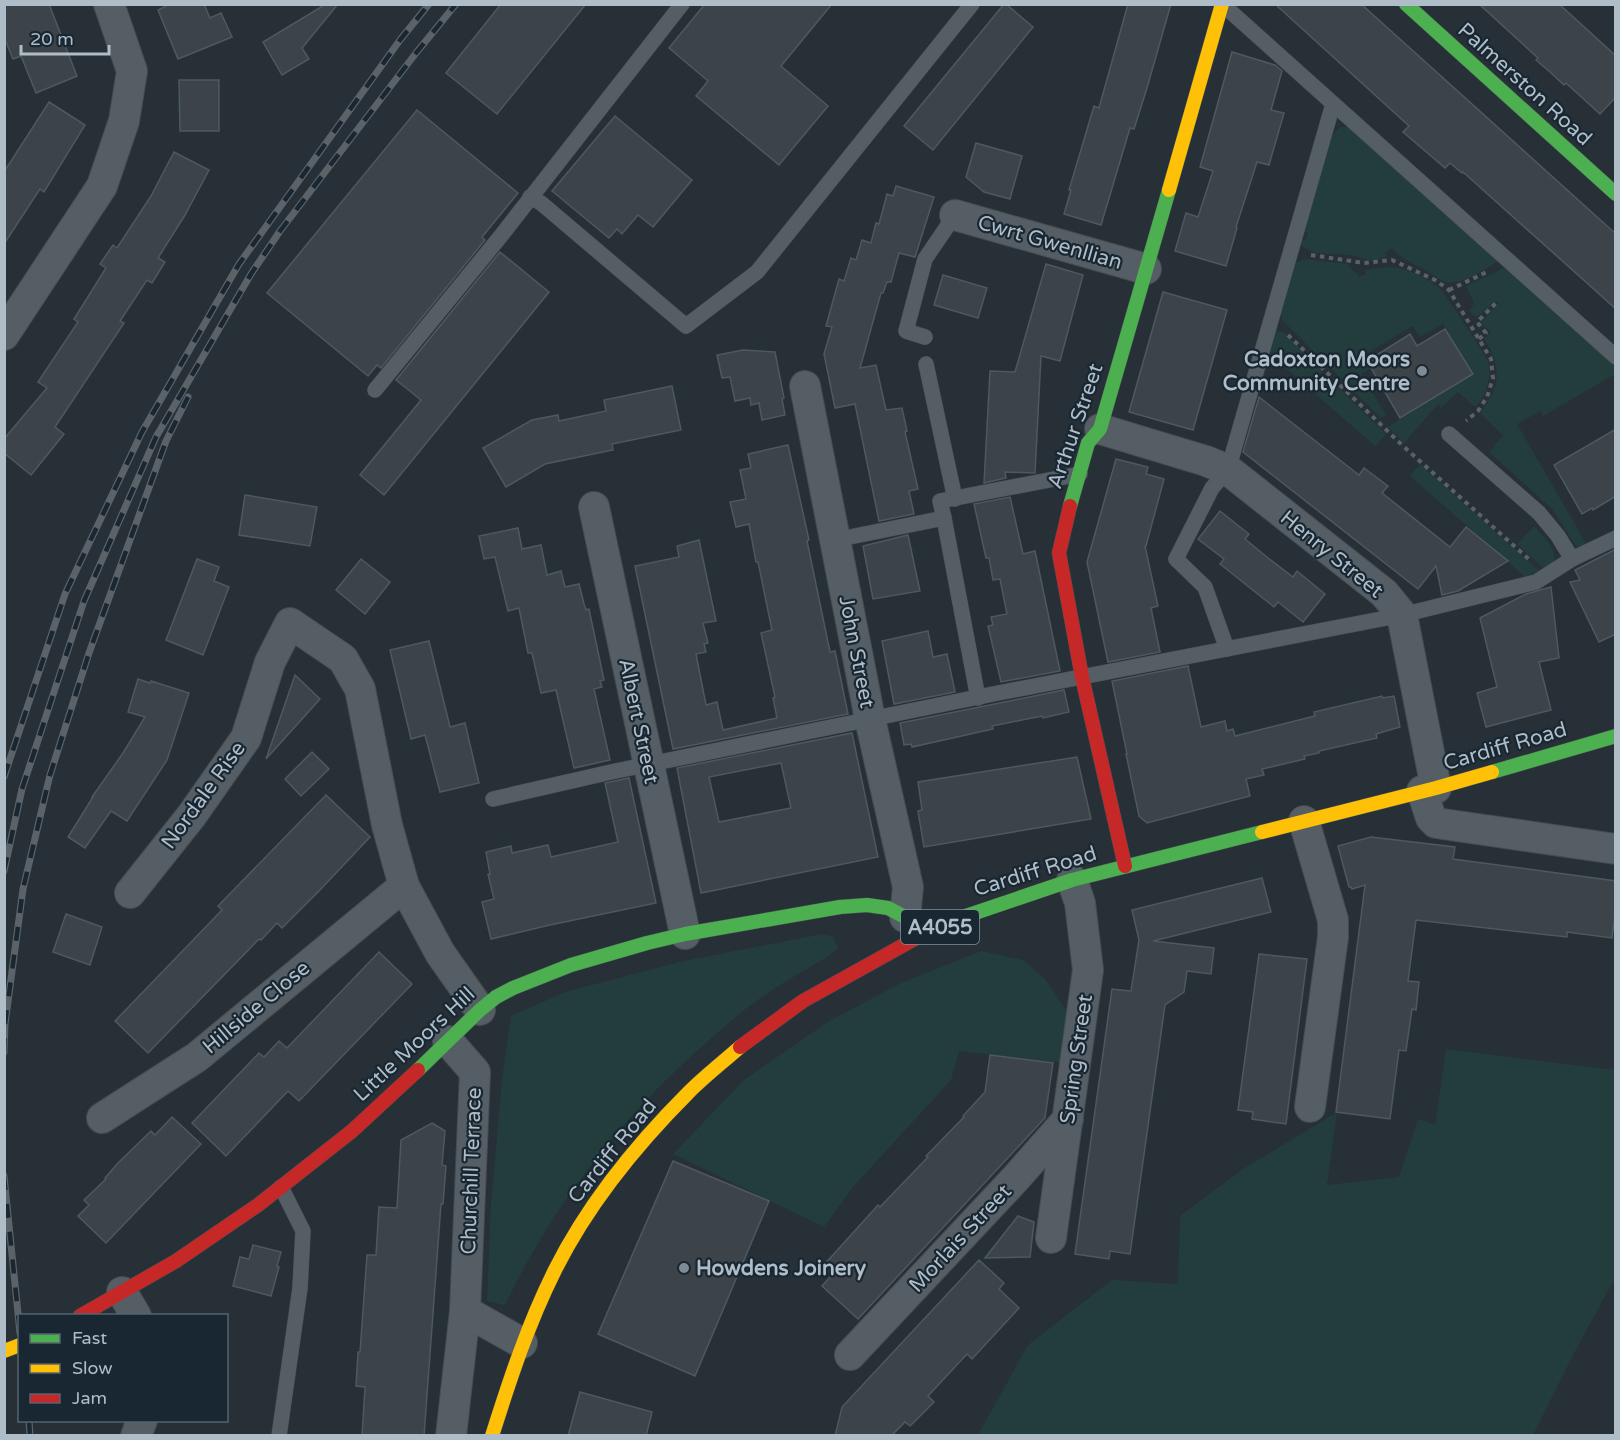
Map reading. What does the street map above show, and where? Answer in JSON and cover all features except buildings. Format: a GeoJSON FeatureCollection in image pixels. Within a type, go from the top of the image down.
{"type":"FeatureCollection","features":[{"type":"Feature","properties":{"kind":"street"},"geometry":{"type":"LineString","coordinates":[[4,335],[102,186],[124,122],[132,71],[109,4]]}},
{"type":"Feature","properties":{"kind":"street","name":"Arthur Street"},"geometry":{"type":"LineString","coordinates":[[1125,866],[1082,677],[1059,553],[1088,442],[1100,429],[1222,4]]}},
{"type":"Feature","properties":{"kind":"street","name":"Palmerston Road"},"geometry":{"type":"LineString","coordinates":[[1406,4],[1616,194]]}},
{"type":"Feature","properties":{"kind":"street","name":"Cwrt Gwenllian"},"geometry":{"type":"LineString","coordinates":[[955,215],[1146,269]]}},
{"type":"Feature","properties":{"kind":"street","name":"John Street"},"geometry":{"type":"LineString","coordinates":[[805,386],[870,719],[908,887],[912,927]]}},
{"type":"Feature","properties":{"kind":"street","name":"Henry Street"},"geometry":{"type":"LineString","coordinates":[[1100,429],[1206,461],[1228,470],[1384,594],[1402,615],[1429,790],[1431,818],[1436,823],[1616,849]]}},
{"type":"Feature","properties":{"kind":"street","name":"Albert Street"},"geometry":{"type":"LineString","coordinates":[[594,507],[685,934]]}},
{"type":"Feature","properties":{"kind":"street","name":"Nordale Rise"},"geometry":{"type":"LineString","coordinates":[[130,893],[192,815],[246,738],[270,662],[290,623],[343,659],[360,689],[387,825],[404,886]]}},
{"type":"Feature","properties":{"kind":"street","name":"Cardiff Road"},"geometry":{"type":"LineString","coordinates":[[492,1436],[522,1343],[555,1269],[583,1221],[612,1179],[640,1145],[690,1091],[746,1042],[803,1000],[912,927],[971,913],[1072,880],[1429,790],[1616,736]]}},
{"type":"Feature","properties":{"kind":"street"},"geometry":{"type":"LineString","coordinates":[[1304,821],[1333,920],[1333,937],[1310,1107]]}},
{"type":"Feature","properties":{"kind":"street","name":"Spring Street"},"geometry":{"type":"LineString","coordinates":[[1052,1238],[1088,970],[1080,903],[1072,880]]}},
{"type":"Feature","properties":{"kind":"street"},"geometry":{"type":"LineString","coordinates":[[404,886],[441,952],[480,1010]]}},
{"type":"Feature","properties":{"kind":"street","name":"Hillside Close"},"geometry":{"type":"LineString","coordinates":[[102,1118],[197,1057],[404,886]]}},
{"type":"Feature","properties":{"kind":"street","name":"Little Moors Hill"},"geometry":{"type":"LineString","coordinates":[[88,1314],[129,1304],[176,1261],[258,1205],[352,1131],[480,1010],[496,997],[513,988],[571,965],[647,943],[685,934],[840,907],[867,904],[888,908],[912,927]]}},
{"type":"Feature","properties":{"kind":"street","name":"Churchill Terrace"},"geometry":{"type":"LineString","coordinates":[[448,1041],[475,1072],[465,1311],[451,1436]]}},
{"type":"Feature","properties":{"kind":"street","name":"Morlais Street"},"geometry":{"type":"LineString","coordinates":[[850,1355],[1016,1178],[1068,1119]]}},
{"type":"Feature","properties":{"kind":"street"},"geometry":{"type":"LineString","coordinates":[[465,1311],[522,1343]]}},
{"type":"Feature","properties":{"kind":"lane"},"geometry":{"type":"LineString","coordinates":[[375,390],[500,237],[682,4]]}},
{"type":"Feature","properties":{"kind":"lane"},"geometry":{"type":"LineString","coordinates":[[530,196],[686,326],[757,272],[972,4]]}},
{"type":"Feature","properties":{"kind":"lane"},"geometry":{"type":"LineString","coordinates":[[1222,4],[1616,357]]}},
{"type":"Feature","properties":{"kind":"lane"},"geometry":{"type":"LineString","coordinates":[[1227,649],[1204,587],[1176,558],[1212,488],[1228,470],[1333,104]]}},
{"type":"Feature","properties":{"kind":"lane"},"geometry":{"type":"LineString","coordinates":[[925,337],[906,331],[925,259],[955,215]]}},
{"type":"Feature","properties":{"kind":"lane"},"geometry":{"type":"LineString","coordinates":[[926,364],[955,499]]}},
{"type":"Feature","properties":{"kind":"lane"},"geometry":{"type":"LineString","coordinates":[[1449,434],[1539,513],[1558,536],[1572,559]]}},
{"type":"Feature","properties":{"kind":"lane"},"geometry":{"type":"LineString","coordinates":[[978,698],[940,501],[1080,474]]}},
{"type":"Feature","properties":{"kind":"lane"},"geometry":{"type":"LineString","coordinates":[[835,540],[944,518]]}},
{"type":"Feature","properties":{"kind":"lane"},"geometry":{"type":"LineString","coordinates":[[493,799],[648,764],[870,719],[1402,615],[1536,582],[1572,559],[1616,538]]}},
{"type":"Feature","properties":{"kind":"lane"},"geometry":{"type":"LineString","coordinates":[[279,1436],[300,1288],[303,1232],[281,1187]]}},
{"type":"Feature","properties":{"kind":"path"},"geometry":{"type":"LineString","coordinates":[[1290,252],[1364,263],[1392,260],[1435,280],[1449,290],[1491,359],[1493,378],[1488,397],[1478,411],[1449,434]]}},
{"type":"Feature","properties":{"kind":"path"},"geometry":{"type":"LineString","coordinates":[[1449,290],[1494,269],[1507,258]]}},
{"type":"Feature","properties":{"kind":"path"},"geometry":{"type":"LineString","coordinates":[[1479,339],[1486,333],[1477,322],[1496,303]]}},
{"type":"Feature","properties":{"kind":"path"},"geometry":{"type":"LineString","coordinates":[[1272,320],[1402,445],[1548,575]]}},
{"type":"Feature","properties":{"kind":"green space"},"geometry":{"type":"Polygon","coordinates":[[[1340,127],[1348,127],[1499,260],[1464,280],[1449,282],[1440,280],[1406,260],[1392,248],[1385,253],[1387,256],[1370,260],[1348,255],[1312,252],[1300,243],[1301,239],[1306,241],[1308,233],[1304,231],[1331,137],[1340,127]]]}},
{"type":"Feature","properties":{"kind":"green space"},"geometry":{"type":"Polygon","coordinates":[[[1305,259],[1348,264],[1359,277],[1366,274],[1365,270],[1386,267],[1401,268],[1436,286],[1466,326],[1489,365],[1488,382],[1479,403],[1475,407],[1458,392],[1441,408],[1438,404],[1404,443],[1388,427],[1472,374],[1443,324],[1420,337],[1413,326],[1364,355],[1371,368],[1361,374],[1386,415],[1381,418],[1282,320],[1280,311],[1295,263],[1305,259]]]}},
{"type":"Feature","properties":{"kind":"green space"},"geometry":{"type":"Polygon","coordinates":[[[1504,268],[1515,274],[1615,366],[1615,374],[1543,416],[1540,411],[1517,424],[1587,545],[1583,548],[1576,546],[1552,509],[1489,452],[1503,435],[1480,413],[1492,394],[1497,376],[1494,358],[1484,339],[1491,332],[1480,323],[1499,303],[1497,301],[1477,317],[1469,312],[1474,303],[1466,286],[1504,268]]]}},
{"type":"Feature","properties":{"kind":"green space"},"geometry":{"type":"Polygon","coordinates":[[[1277,331],[1283,332],[1323,371],[1308,388],[1269,353],[1277,331]]]}},
{"type":"Feature","properties":{"kind":"green space"},"geometry":{"type":"Polygon","coordinates":[[[1325,375],[1386,434],[1375,446],[1312,391],[1325,375]]]}},
{"type":"Feature","properties":{"kind":"green space"},"geometry":{"type":"Polygon","coordinates":[[[1420,464],[1539,571],[1525,577],[1410,476],[1420,464]]]}},
{"type":"Feature","properties":{"kind":"green space"},"geometry":{"type":"Polygon","coordinates":[[[1534,526],[1553,550],[1555,560],[1550,566],[1543,568],[1517,544],[1534,526]]]}},
{"type":"Feature","properties":{"kind":"green space"},"geometry":{"type":"Polygon","coordinates":[[[822,934],[833,937],[838,948],[749,1007],[675,1071],[618,1132],[568,1197],[524,1268],[505,1305],[487,1301],[491,1205],[502,1079],[511,1016],[565,992],[679,962],[822,934]]]}},
{"type":"Feature","properties":{"kind":"green space"},"geometry":{"type":"Polygon","coordinates":[[[981,951],[1023,960],[1046,980],[1066,1010],[1065,1063],[959,1051],[951,1080],[853,1187],[824,1227],[673,1154],[744,1080],[826,1023],[899,984],[981,951]]]}},
{"type":"Feature","properties":{"kind":"green space"},"geometry":{"type":"Polygon","coordinates":[[[1446,1049],[1615,1070],[1615,1278],[1533,1435],[978,1435],[1028,1345],[1112,1280],[1178,1284],[1180,1216],[1243,1169],[1337,1112],[1327,1185],[1399,1177],[1418,1119],[1435,1125],[1446,1049]]]}},
{"type":"Feature","properties":{"kind":"railway"},"geometry":{"type":"LineString","coordinates":[[4,777],[65,594],[142,432],[239,264],[400,40],[429,4]]}},
{"type":"Feature","properties":{"kind":"railway"},"geometry":{"type":"LineString","coordinates":[[4,871],[22,789],[84,601],[156,437],[251,274],[280,231],[456,4]]}},
{"type":"Feature","properties":{"kind":"railway"},"geometry":{"type":"LineString","coordinates":[[4,1052],[5,1024],[23,889],[50,775],[89,653],[166,441],[188,397]]}},
{"type":"Feature","properties":{"kind":"railway"},"geometry":{"type":"LineString","coordinates":[[4,1176],[18,1314]]}},
{"type":"Feature","properties":{"kind":"railway"},"geometry":{"type":"LineString","coordinates":[[29,1422],[30,1436]]}},
{"type":"Feature","properties":{"kind":"traffic: fast"},"geometry":{"type":"LineString","coordinates":[[1406,4],[1616,194]]}},
{"type":"Feature","properties":{"kind":"traffic: fast"},"geometry":{"type":"LineString","coordinates":[[1070,506],[1088,443],[1100,429],[1169,190]]}},
{"type":"Feature","properties":{"kind":"traffic: fast"},"geometry":{"type":"LineString","coordinates":[[1492,772],[1616,736]]}},
{"type":"Feature","properties":{"kind":"traffic: fast"},"geometry":{"type":"LineString","coordinates":[[963,917],[1072,880],[1262,832]]}},
{"type":"Feature","properties":{"kind":"traffic: fast"},"geometry":{"type":"LineString","coordinates":[[418,1070],[496,997],[571,965],[647,943],[685,934],[840,907],[867,905],[888,908],[905,917],[920,936]]}},
{"type":"Feature","properties":{"kind":"traffic: slow"},"geometry":{"type":"LineString","coordinates":[[1169,190],[1222,4]]}},
{"type":"Feature","properties":{"kind":"traffic: slow"},"geometry":{"type":"LineString","coordinates":[[1262,832],[1492,772]]}},
{"type":"Feature","properties":{"kind":"traffic: slow"},"geometry":{"type":"LineString","coordinates":[[492,1436],[536,1311],[568,1246],[598,1198],[651,1132],[695,1086],[740,1047]]}},
{"type":"Feature","properties":{"kind":"traffic: slow"},"geometry":{"type":"LineString","coordinates":[[4,1351],[18,1346]]}},
{"type":"Feature","properties":{"kind":"traffic: jam"},"geometry":{"type":"LineString","coordinates":[[1070,506],[1059,553],[1082,677],[1125,866]]}},
{"type":"Feature","properties":{"kind":"traffic: jam"},"geometry":{"type":"LineString","coordinates":[[740,1047],[803,1001],[920,936],[963,917]]}},
{"type":"Feature","properties":{"kind":"traffic: jam"},"geometry":{"type":"LineString","coordinates":[[83,1314],[176,1261],[258,1205],[352,1131],[418,1070]]}},
{"type":"Feature","properties":{"kind":"place","name":"Cadoxton Moors Community Centre"},"geometry":{"type":"Point","coordinates":[1422,371]}},
{"type":"Feature","properties":{"kind":"place","name":"Howdens Joinery"},"geometry":{"type":"Point","coordinates":[684,1268]}}]}
